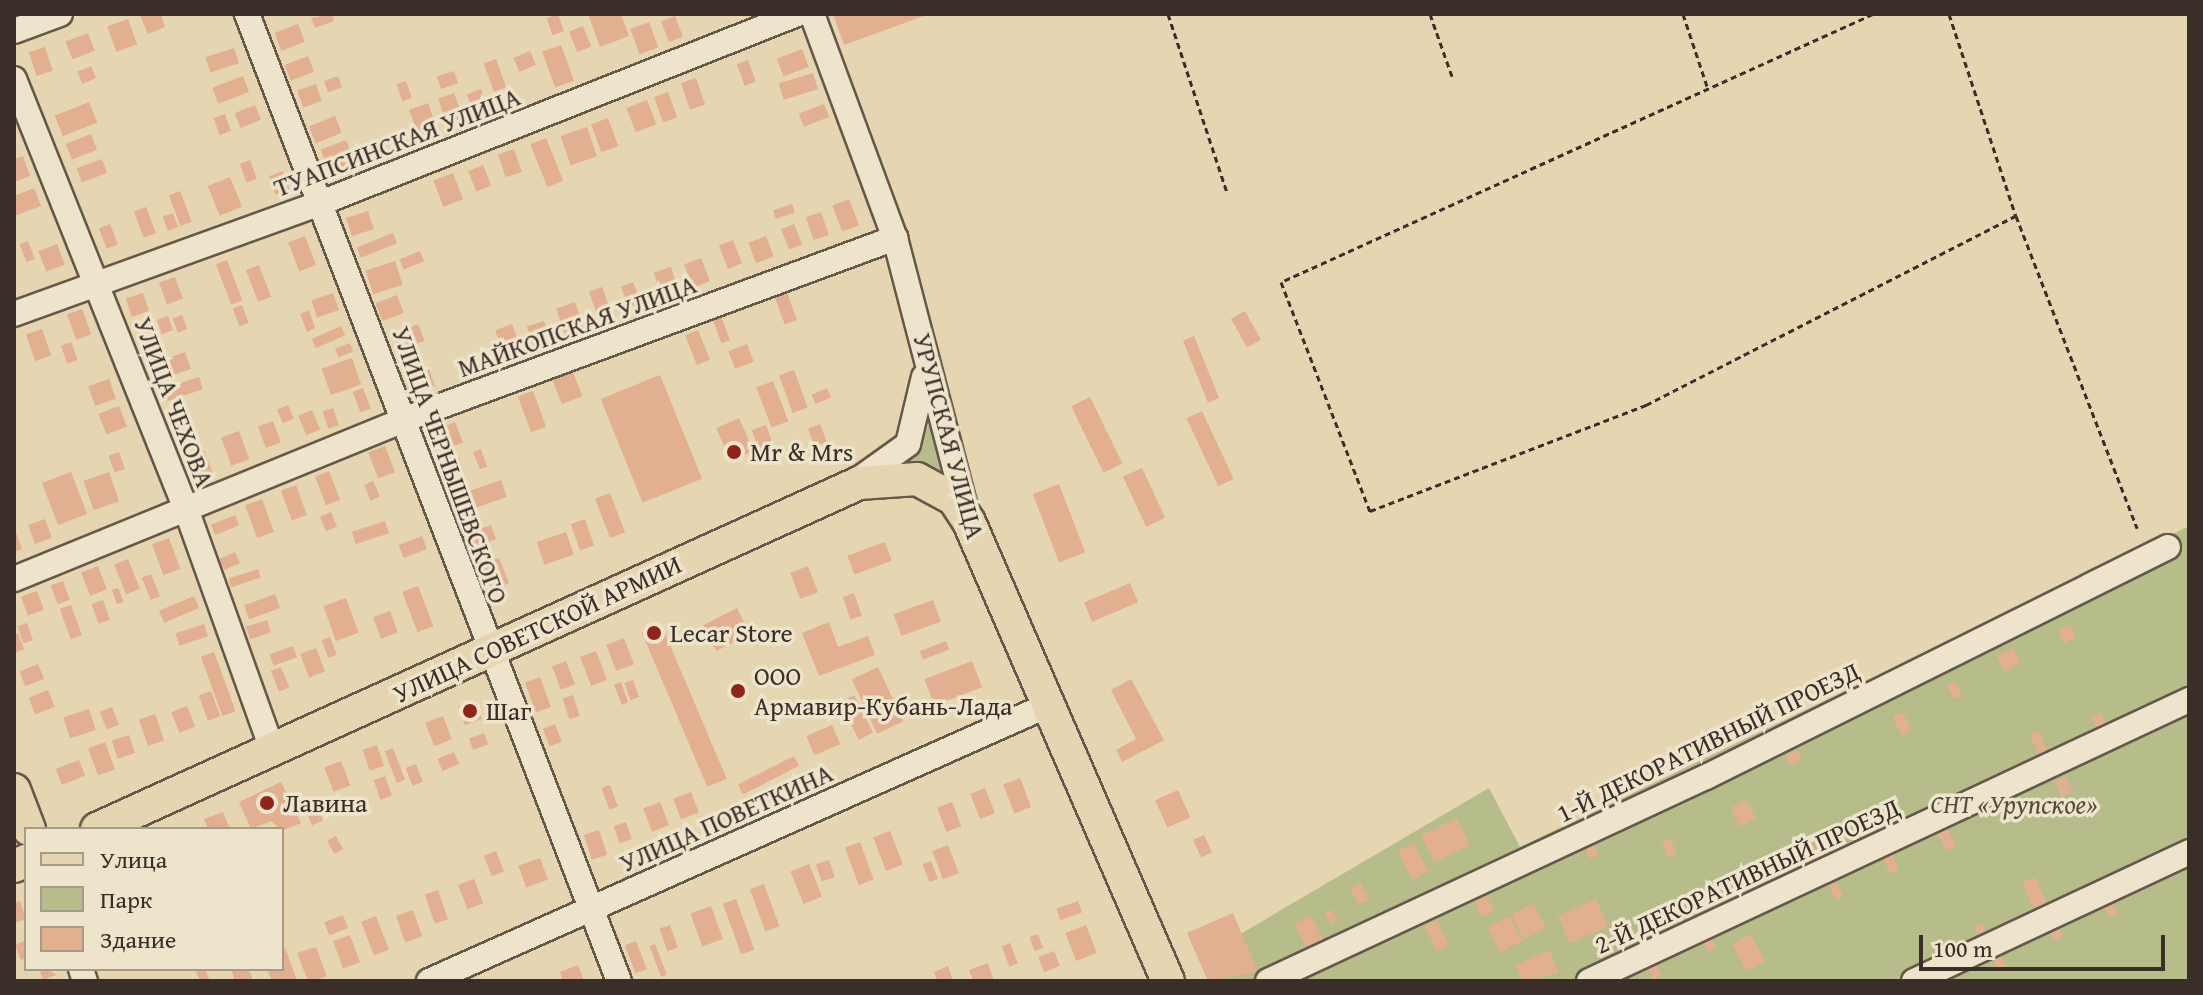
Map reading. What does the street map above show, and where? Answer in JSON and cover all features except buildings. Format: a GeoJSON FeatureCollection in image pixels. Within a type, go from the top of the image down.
{"type":"FeatureCollection","features":[{"type":"Feature","properties":{"kind":"main road","name":"УЛИЦА СОВЕТСКОЙ АРМИИ"},"geometry":{"type":"LineString","coordinates":[[101,827],[836,493],[879,478],[917,479],[954,499],[969,522]]}},
{"type":"Feature","properties":{"kind":"main road","name":"УРУПСКАЯ УЛИЦА"},"geometry":{"type":"LineString","coordinates":[[969,522],[1160,979]]}},
{"type":"Feature","properties":{"kind":"main road"},"geometry":{"type":"LineString","coordinates":[[14,790],[28,827]]}},
{"type":"Feature","properties":{"kind":"street"},"geometry":{"type":"LineString","coordinates":[[14,31],[60,14]]}},
{"type":"Feature","properties":{"kind":"street","name":"УЛИЦА ЧЕРНЫШЕВСКОГО"},"geometry":{"type":"LineString","coordinates":[[247,14],[323,202],[490,651],[619,981]]}},
{"type":"Feature","properties":{"kind":"street","name":"ТУАПСИНСКАЯ УЛИЦА"},"geometry":{"type":"LineString","coordinates":[[14,314],[323,202],[797,14]]}},
{"type":"Feature","properties":{"kind":"street","name":"УРУПСКАЯ УЛИЦА"},"geometry":{"type":"LineString","coordinates":[[812,14],[895,238],[969,522]]}},
{"type":"Feature","properties":{"kind":"street","name":"УЛИЦА ЧЕХОВА"},"geometry":{"type":"LineString","coordinates":[[14,79],[185,506],[272,749]]}},
{"type":"Feature","properties":{"kind":"street","name":"МАЙКОПСКАЯ УЛИЦА"},"geometry":{"type":"LineString","coordinates":[[14,579],[185,506],[403,420],[895,238]]}},
{"type":"Feature","properties":{"kind":"street"},"geometry":{"type":"LineString","coordinates":[[836,493],[886,463],[916,430],[923,343]]}},
{"type":"Feature","properties":{"kind":"street","name":"1-Й ДЕКОРАТИВНЫЙ ПРОЕЗД"},"geometry":{"type":"LineString","coordinates":[[1268,981],[1706,777],[2168,547]]}},
{"type":"Feature","properties":{"kind":"street","name":"2-Й ДЕКОРАТИВНЫЙ ПРОЕЗД"},"geometry":{"type":"LineString","coordinates":[[1589,981],[2189,700]]}},
{"type":"Feature","properties":{"kind":"street","name":"УЛИЦА ПОВЕТКИНА"},"geometry":{"type":"LineString","coordinates":[[429,981],[1046,706]]}},
{"type":"Feature","properties":{"kind":"street"},"geometry":{"type":"LineString","coordinates":[[1914,981],[2189,852]]}},
{"type":"Feature","properties":{"kind":"path"},"geometry":{"type":"LineString","coordinates":[[1168,14],[1227,192]]}},
{"type":"Feature","properties":{"kind":"path"},"geometry":{"type":"LineString","coordinates":[[1430,14],[1452,76]]}},
{"type":"Feature","properties":{"kind":"path"},"geometry":{"type":"LineString","coordinates":[[1683,14],[1707,86]]}},
{"type":"Feature","properties":{"kind":"path"},"geometry":{"type":"LineString","coordinates":[[1873,14],[1707,86],[1281,282],[1370,511],[1646,405],[2016,216]]}},
{"type":"Feature","properties":{"kind":"path"},"geometry":{"type":"LineString","coordinates":[[1949,14],[2016,216],[2137,528]]}},
{"type":"Feature","properties":{"kind":"green space"},"geometry":{"type":"Polygon","coordinates":[[[932,416],[945,478],[898,465],[922,442],[932,416]]]}},
{"type":"Feature","properties":{"kind":"green space","name":"СНТ «Урупское»"},"geometry":{"type":"Polygon","coordinates":[[[2189,526],[2189,981],[1220,981],[1208,953],[1489,788],[1520,847],[2189,526]]]}},
{"type":"Feature","properties":{"kind":"place","name":"Mr & Mrs"},"geometry":{"type":"Point","coordinates":[734,452]}},
{"type":"Feature","properties":{"kind":"place","name":"Lecar Store"},"geometry":{"type":"Point","coordinates":[654,633]}},
{"type":"Feature","properties":{"kind":"place","name":"ООО Армавир-Кубань-Лада"},"geometry":{"type":"Point","coordinates":[738,691]}},
{"type":"Feature","properties":{"kind":"place","name":"Шаг"},"geometry":{"type":"Point","coordinates":[470,711]}},
{"type":"Feature","properties":{"kind":"place","name":"Лавина"},"geometry":{"type":"Point","coordinates":[267,803]}}]}
